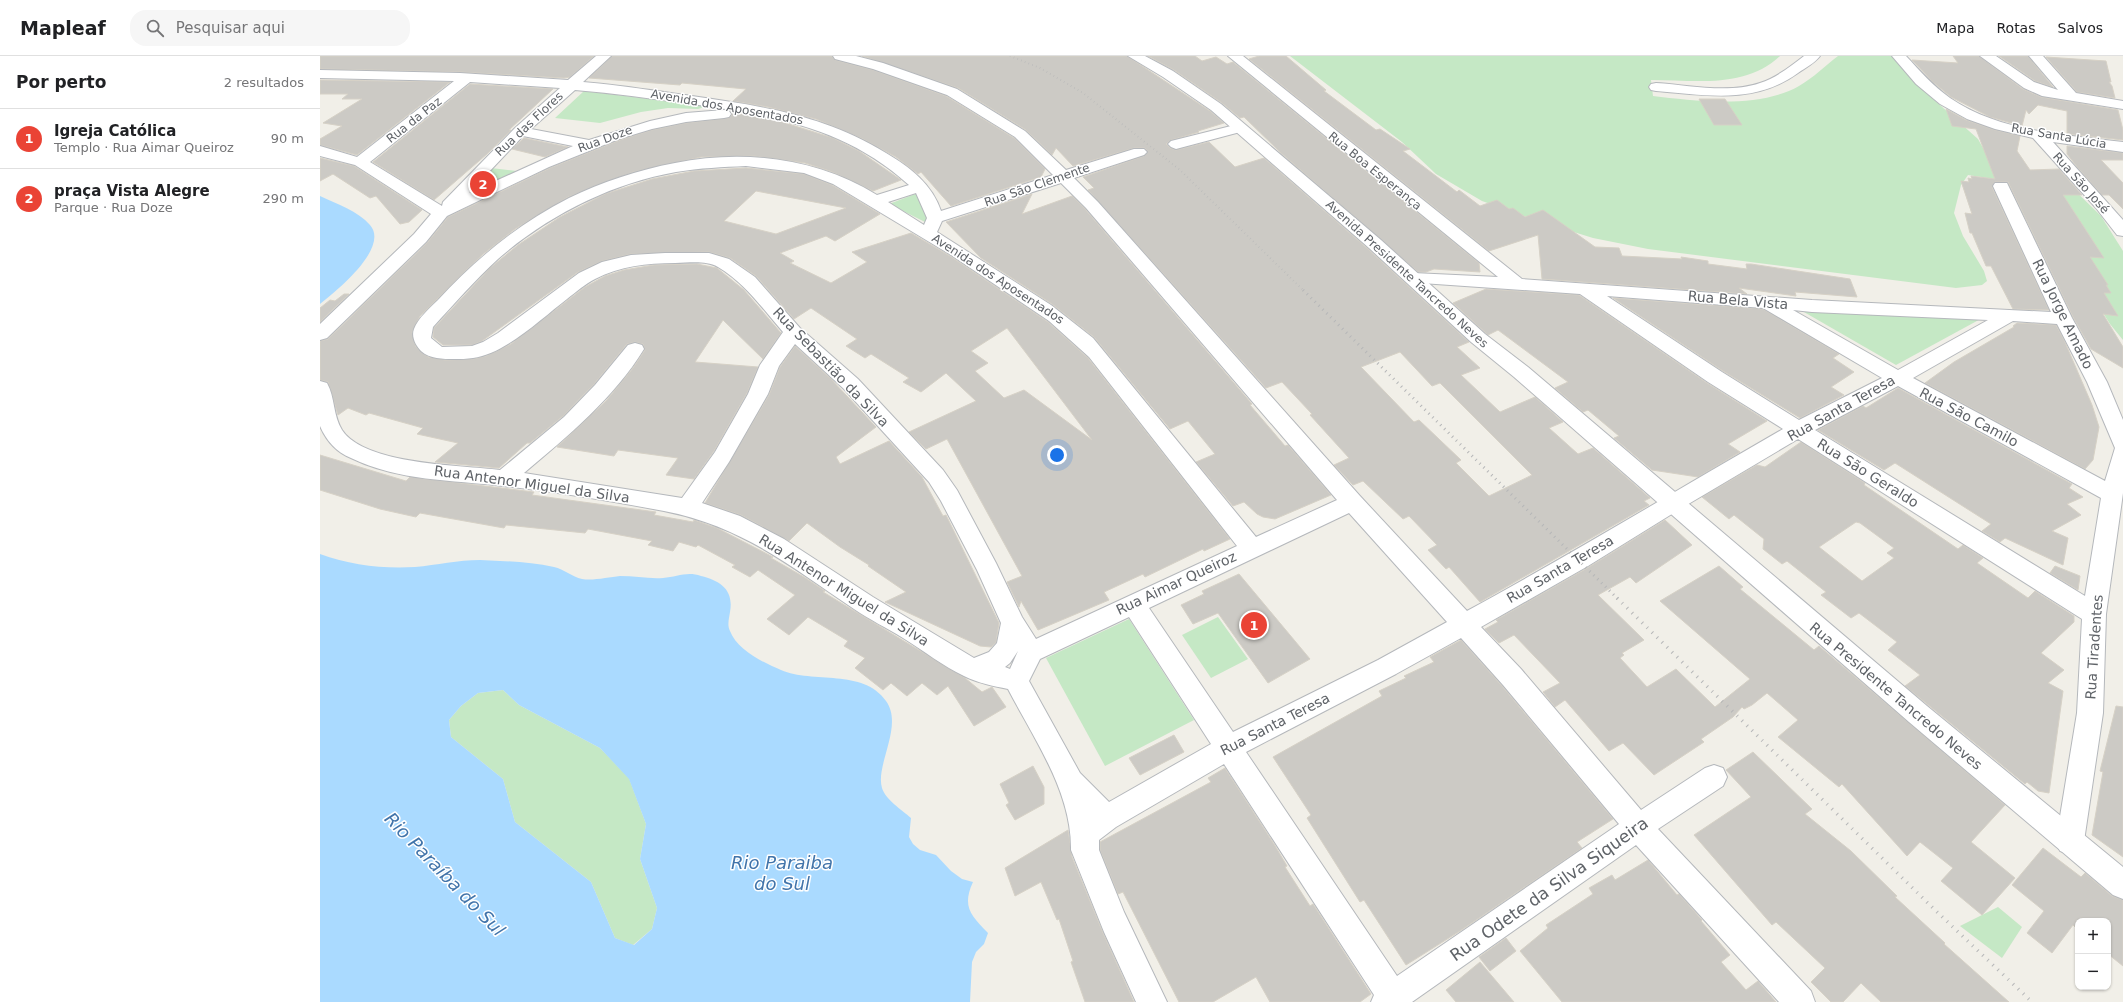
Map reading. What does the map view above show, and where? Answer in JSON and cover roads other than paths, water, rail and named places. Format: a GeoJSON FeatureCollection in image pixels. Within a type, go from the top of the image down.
{"type":"FeatureCollection","features":[{"type":"Feature","properties":{"kind":"street","name":"Rua das Flores"},"geometry":{"type":"LineString","coordinates":[[441,213],[520,131],[604,56]]}},
{"type":"Feature","properties":{"kind":"street"},"geometry":{"type":"LineString","coordinates":[[840,56],[890,70],[952,92],[1020,134],[1092,205],[1352,502],[1464,623],[1638,827],[1800,1002]]}},
{"type":"Feature","properties":{"kind":"street","name":"Avenida Presidente Tancredo Neves"},"geometry":{"type":"LineString","coordinates":[[1135,56],[1201,97],[1239,128],[1412,278],[1478,338],[1672,503]]}},
{"type":"Feature","properties":{"kind":"street","name":"Rua Boa Esperança"},"geometry":{"type":"LineString","coordinates":[[1235,56],[1517,284]]}},
{"type":"Feature","properties":{"kind":"street"},"geometry":{"type":"LineString","coordinates":[[1656,86],[1724,91],[1761,87],[1782,77],[1813,56]]}},
{"type":"Feature","properties":{"kind":"street","name":"Rua Santa Lúcia"},"geometry":{"type":"LineString","coordinates":[[1899,56],[1925,87],[1951,106],[2001,126],[2038,135],[2123,147]]}},
{"type":"Feature","properties":{"kind":"street"},"geometry":{"type":"LineString","coordinates":[[1987,56],[2029,85],[2047,93],[2123,105]]}},
{"type":"Feature","properties":{"kind":"street"},"geometry":{"type":"LineString","coordinates":[[2036,56],[2072,98]]}},
{"type":"Feature","properties":{"kind":"street","name":"Avenida dos Aposentados"},"geometry":{"type":"LineString","coordinates":[[320,74],[389,74],[467,78],[571,84],[651,93],[781,115],[814,124],[865,146],[894,163],[926,194],[932,226],[974,261],[1070,326],[1096,353],[1252,547]]}},
{"type":"Feature","properties":{"kind":"street","name":"Rua da Paz"},"geometry":{"type":"LineString","coordinates":[[360,162],[467,78]]}},
{"type":"Feature","properties":{"kind":"street","name":"Rua Doze"},"geometry":{"type":"LineString","coordinates":[[441,213],[587,144],[647,124],[685,117],[730,114],[781,115]]}},
{"type":"Feature","properties":{"kind":"street"},"geometry":{"type":"LineString","coordinates":[[1176,144],[1239,128]]}},
{"type":"Feature","properties":{"kind":"street"},"geometry":{"type":"LineString","coordinates":[[520,131],[587,144]]}},
{"type":"Feature","properties":{"kind":"street","name":"Rua São José"},"geometry":{"type":"LineString","coordinates":[[2038,135],[2102,205],[2123,231]]}},
{"type":"Feature","properties":{"kind":"street"},"geometry":{"type":"LineString","coordinates":[[320,151],[360,162],[441,213],[420,238],[320,334]]}},
{"type":"Feature","properties":{"kind":"street","name":"Rua São Clemente"},"geometry":{"type":"LineString","coordinates":[[932,226],[1062,176],[1139,152]]}},
{"type":"Feature","properties":{"kind":"street","name":"Rua Sebastião da Silva"},"geometry":{"type":"LineString","coordinates":[[932,226],[892,214],[875,201],[825,174],[776,164],[757,162],[714,162],[693,164],[639,176],[570,205],[516,236],[481,268],[426,324],[422,331],[422,338],[427,346],[442,353],[464,354],[474,352],[490,346],[505,337],[585,277],[596,271],[631,260],[693,258],[717,260],[749,281],[793,332],[851,384],[936,476],[949,496],[988,569],[1012,623],[1031,652]]}},
{"type":"Feature","properties":{"kind":"street","name":"Rua Jorge Amado"},"geometry":{"type":"LineString","coordinates":[[2001,186],[2063,318],[2097,382],[2123,444]]}},
{"type":"Feature","properties":{"kind":"street"},"geometry":{"type":"LineString","coordinates":[[875,201],[920,187]]}},
{"type":"Feature","properties":{"kind":"street","name":"Rua Bela Vista"},"geometry":{"type":"LineString","coordinates":[[1412,278],[1764,302],[2063,318]]}},
{"type":"Feature","properties":{"kind":"street","name":"Rua São Geraldo"},"geometry":{"type":"LineString","coordinates":[[1584,290],[1715,377],[2094,614]]}},
{"type":"Feature","properties":{"kind":"street","name":"Rua São Camilo"},"geometry":{"type":"LineString","coordinates":[[1764,302],[1896,377],[2112,494]]}},
{"type":"Feature","properties":{"kind":"street","name":"Rua Santa Teresa"},"geometry":{"type":"LineString","coordinates":[[1106,818],[1229,747],[1387,667],[1580,560],[1672,503],[1799,429],[1896,377],[1923,365],[2011,315]]}},
{"type":"Feature","properties":{"kind":"street"},"geometry":{"type":"LineString","coordinates":[[688,507],[722,457],[758,394],[770,365],[793,332]]}},
{"type":"Feature","properties":{"kind":"street"},"geometry":{"type":"LineString","coordinates":[[504,478],[571,422],[602,390],[635,349]]}},
{"type":"Feature","properties":{"kind":"street","name":"Rua Antenor Miguel da Silva"},"geometry":{"type":"LineString","coordinates":[[320,388],[334,435],[357,453],[377,460],[407,467],[504,478],[688,507],[754,533],[786,550],[860,601],[974,668],[1016,681]]}},
{"type":"Feature","properties":{"kind":"street","name":"Rua Tiradentes"},"geometry":{"type":"LineString","coordinates":[[2070,841],[2090,713],[2094,614],[2112,494],[2123,453]]}},
{"type":"Feature","properties":{"kind":"street","name":"Rua Aimar Queiroz"},"geometry":{"type":"LineString","coordinates":[[1031,652],[1252,547],[1352,502]]}},
{"type":"Feature","properties":{"kind":"street","name":"Rua Presidente Tancredo Neves"},"geometry":{"type":"LineString","coordinates":[[1672,503],[1894,694],[2123,885]]}},
{"type":"Feature","properties":{"kind":"street"},"geometry":{"type":"LineString","coordinates":[[1133,603],[1229,747],[1392,1000]]}},
{"type":"Feature","properties":{"kind":"street"},"geometry":{"type":"LineString","coordinates":[[974,668],[990,663],[1004,654],[1010,644],[1012,623]]}},
{"type":"Feature","properties":{"kind":"street"},"geometry":{"type":"LineString","coordinates":[[1031,652],[1016,681],[1071,782],[1085,837],[1085,850],[1097,882],[1152,1002]]}},
{"type":"Feature","properties":{"kind":"street","name":"Rua Odete da Silva Siqueira"},"geometry":{"type":"LineString","coordinates":[[1392,1000],[1638,827],[1714,777]]}},
{"type":"Feature","properties":{"kind":"street"},"geometry":{"type":"LineString","coordinates":[[1071,782],[1106,818],[1090,828],[1085,837]]}},
{"type":"Feature","properties":{"kind":"water"},"geometry":{"type":"Polygon","coordinates":[[[320,196],[347,208],[360,216],[370,225],[374,234],[373,245],[367,257],[348,279],[320,304],[320,196]]]}},
{"type":"Feature","properties":{"kind":"water","name":"Rio Paraiba do Sul"},"geometry":{"type":"Polygon","coordinates":[[[320,554],[343,561],[379,567],[415,567],[480,560],[545,565],[558,568],[582,579],[620,576],[663,578],[691,574],[715,581],[728,592],[730,598],[731,604],[728,624],[730,631],[745,650],[759,660],[794,674],[851,680],[864,684],[876,691],[886,701],[891,711],[892,722],[891,733],[882,768],[882,788],[890,800],[911,818],[909,837],[913,844],[920,850],[936,855],[951,871],[962,879],[973,882],[968,898],[968,904],[972,915],[988,933],[984,944],[976,952],[972,962],[970,1002],[320,1002],[320,554]],[[503,690],[478,693],[461,706],[449,720],[451,737],[503,779],[515,822],[591,882],[615,938],[634,945],[652,929],[657,908],[640,859],[646,824],[629,779],[600,748],[519,705],[503,690]]]}},
{"type":"Feature","properties":{"kind":"railway"},"geometry":{"type":"LineString","coordinates":[[1010,56],[1040,68],[1083,93],[1180,170],[1304,291]]}},
{"type":"Feature","properties":{"kind":"railway"},"geometry":{"type":"LineString","coordinates":[[1303,290],[1618,599]]}},
{"type":"Feature","properties":{"kind":"railway"},"geometry":{"type":"LineString","coordinates":[[1617,598],[1935,910],[2032,1002]]}},
{"type":"Feature","properties":{"kind":"place","name":"praça Vista Alegre"},"geometry":{"type":"Point","coordinates":[483,184]}},
{"type":"Feature","properties":{"kind":"place","name":"Igreja Católica"},"geometry":{"type":"Point","coordinates":[1254,625]}},
{"type":"Feature","properties":{"kind":"water label","name":"Rio Paraíba do Sul"},"geometry":{"type":"Point","coordinates":[445,874]}}]}
